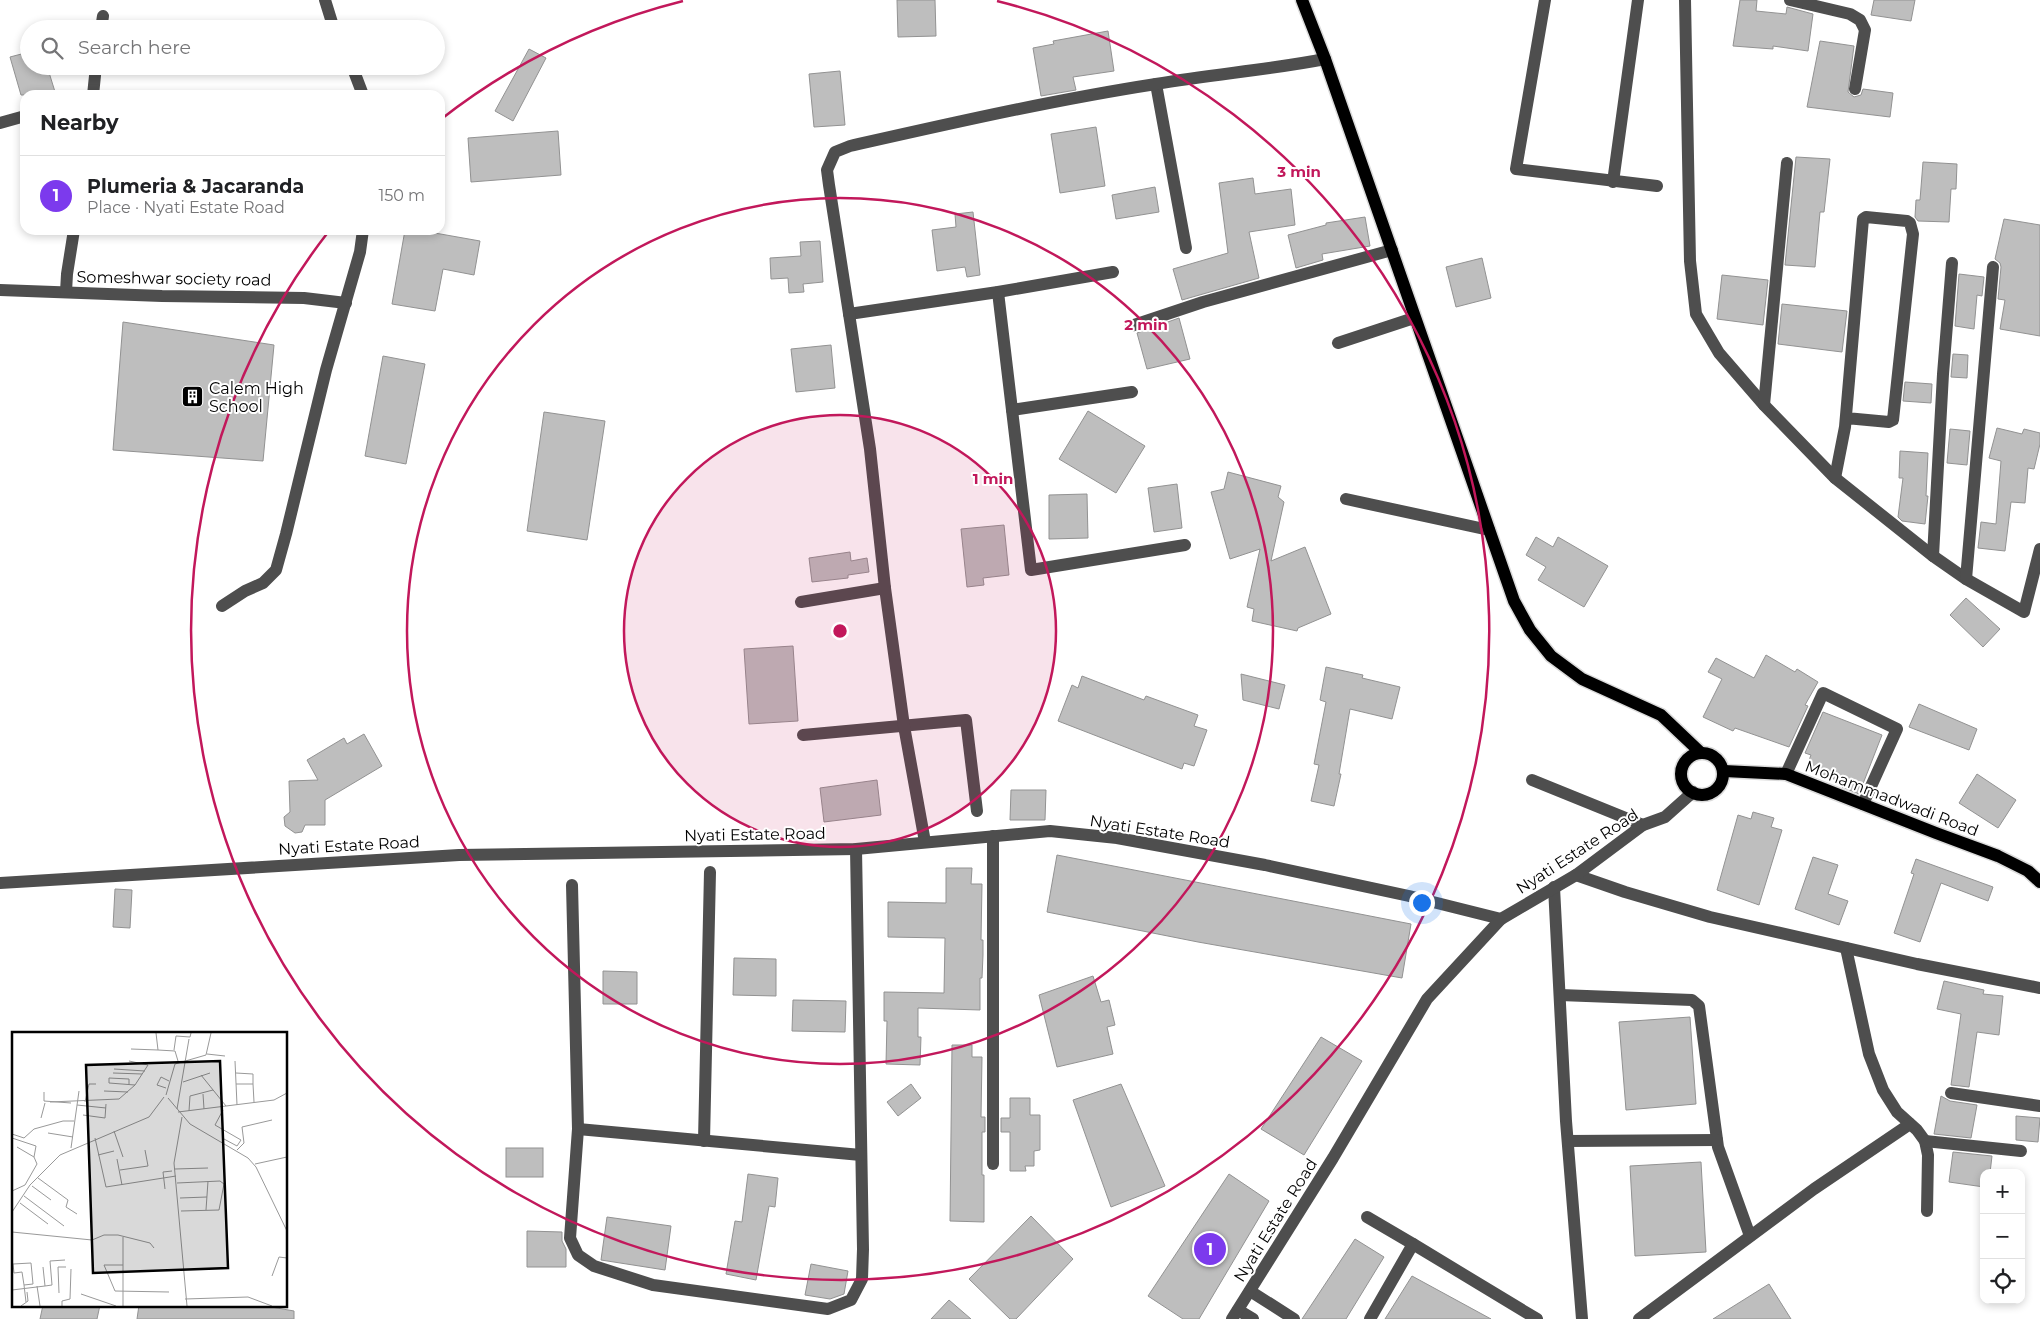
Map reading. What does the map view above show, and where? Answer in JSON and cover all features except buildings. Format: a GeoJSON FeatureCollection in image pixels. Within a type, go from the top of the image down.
{"type":"FeatureCollection","features":[{"type":"Feature","properties":{"kind":"main road"},"geometry":{"type":"LineString","coordinates":[[1302,0],[1326,59],[1414,318],[1514,601],[1530,630],[1551,656],[1582,678],[1661,715],[1700,752],[1713,755],[1722,765],[1724,772],[1720,785],[1716,790],[1702,795],[1693,792],[1684,784],[1682,770],[1688,758],[1700,752]]}},
{"type":"Feature","properties":{"kind":"main road","name":"Mohammadwadi Road"},"geometry":{"type":"LineString","coordinates":[[1724,772],[1786,774],[1998,856],[2028,871],[2040,882]]}},
{"type":"Feature","properties":{"kind":"street"},"geometry":{"type":"LineString","coordinates":[[1545,0],[1516,169],[1657,186]]}},
{"type":"Feature","properties":{"kind":"street"},"geometry":{"type":"LineString","coordinates":[[1613,182],[1638,0]]}},
{"type":"Feature","properties":{"kind":"street"},"geometry":{"type":"LineString","coordinates":[[1685,0],[1690,261],[1696,314],[1719,353],[1764,406],[1835,478],[1933,556],[1966,579],[2024,612],[2040,549]]}},
{"type":"Feature","properties":{"kind":"street"},"geometry":{"type":"LineString","coordinates":[[1790,0],[1850,14],[1860,20],[1866,30],[1855,90]]}},
{"type":"Feature","properties":{"kind":"street"},"geometry":{"type":"LineString","coordinates":[[325,1],[331,20]]}},
{"type":"Feature","properties":{"kind":"street"},"geometry":{"type":"LineString","coordinates":[[925,842],[904,726],[885,588],[870,449],[827,170],[835,152],[850,146],[998,113],[1156,84],[1292,66],[1326,59]]}},
{"type":"Feature","properties":{"kind":"street"},"geometry":{"type":"LineString","coordinates":[[94,90],[95,75]]}},
{"type":"Feature","properties":{"kind":"street"},"geometry":{"type":"LineString","coordinates":[[355,75],[360,90]]}},
{"type":"Feature","properties":{"kind":"street"},"geometry":{"type":"LineString","coordinates":[[1156,84],[1186,248]]}},
{"type":"Feature","properties":{"kind":"street"},"geometry":{"type":"LineString","coordinates":[[0,123],[20,117]]}},
{"type":"Feature","properties":{"kind":"street"},"geometry":{"type":"LineString","coordinates":[[1764,406],[1786,163]]}},
{"type":"Feature","properties":{"kind":"street"},"geometry":{"type":"LineString","coordinates":[[1835,478],[1846,418],[1863,219],[1866,217],[1907,221],[1910,223],[1913,234],[1894,420],[1890,422],[1846,418]]}},
{"type":"Feature","properties":{"kind":"street"},"geometry":{"type":"LineString","coordinates":[[66,292],[73,235]]}},
{"type":"Feature","properties":{"kind":"street"},"geometry":{"type":"LineString","coordinates":[[222,606],[244,591],[263,583],[276,570],[326,370],[360,252],[362,235]]}},
{"type":"Feature","properties":{"kind":"street"},"geometry":{"type":"LineString","coordinates":[[1130,326],[1203,302],[1392,250]]}},
{"type":"Feature","properties":{"kind":"street"},"geometry":{"type":"LineString","coordinates":[[1933,556],[1943,374],[1952,263]]}},
{"type":"Feature","properties":{"kind":"street"},"geometry":{"type":"LineString","coordinates":[[1966,579],[1993,268]]}},
{"type":"Feature","properties":{"kind":"street"},"geometry":{"type":"LineString","coordinates":[[849,314],[998,292],[1113,272]]}},
{"type":"Feature","properties":{"kind":"street","name":"Someshwar society road"},"geometry":{"type":"LineString","coordinates":[[0,290],[304,298],[346,303]]}},
{"type":"Feature","properties":{"kind":"street"},"geometry":{"type":"LineString","coordinates":[[998,292],[1031,570],[1184,545]]}},
{"type":"Feature","properties":{"kind":"street"},"geometry":{"type":"LineString","coordinates":[[1338,343],[1414,318]]}},
{"type":"Feature","properties":{"kind":"street"},"geometry":{"type":"LineString","coordinates":[[1012,410],[1132,392]]}},
{"type":"Feature","properties":{"kind":"street"},"geometry":{"type":"LineString","coordinates":[[1346,499],[1489,530]]}},
{"type":"Feature","properties":{"kind":"street"},"geometry":{"type":"LineString","coordinates":[[801,602],[885,588]]}},
{"type":"Feature","properties":{"kind":"street"},"geometry":{"type":"LineString","coordinates":[[1786,774],[1823,693],[1897,729],[1863,804]]}},
{"type":"Feature","properties":{"kind":"street"},"geometry":{"type":"LineString","coordinates":[[803,735],[966,720],[977,811]]}},
{"type":"Feature","properties":{"kind":"street"},"geometry":{"type":"LineString","coordinates":[[1532,780],[1643,825]]}},
{"type":"Feature","properties":{"kind":"street","name":"Nyati Estate Road"},"geometry":{"type":"LineString","coordinates":[[1235,1314],[1334,1158],[1427,999],[1500,919],[1576,875],[1643,825],[1666,818],[1693,792]]}},
{"type":"Feature","properties":{"kind":"street","name":"Nyati Estate Road"},"geometry":{"type":"LineString","coordinates":[[0,883],[459,855],[856,849],[1050,831],[1116,838],[1275,867],[1408,896],[1500,919]]}},
{"type":"Feature","properties":{"kind":"street"},"geometry":{"type":"LineString","coordinates":[[993,836],[994,1164]]}},
{"type":"Feature","properties":{"kind":"street"},"geometry":{"type":"LineString","coordinates":[[572,885],[578,1129],[570,1238],[578,1255],[594,1266],[653,1285],[828,1309],[851,1300],[862,1279],[856,849]]}},
{"type":"Feature","properties":{"kind":"street"},"geometry":{"type":"LineString","coordinates":[[704,1141],[710,872]]}},
{"type":"Feature","properties":{"kind":"street"},"geometry":{"type":"LineString","coordinates":[[1576,875],[1625,892],[1710,917],[1917,964],[2040,988]]}},
{"type":"Feature","properties":{"kind":"street"},"geometry":{"type":"LineString","coordinates":[[1554,887],[1568,1142],[1582,1319]]}},
{"type":"Feature","properties":{"kind":"street"},"geometry":{"type":"LineString","coordinates":[[1846,948],[1869,1054],[1883,1090],[1897,1112],[1925,1141],[1928,1155],[1927,1211]]}},
{"type":"Feature","properties":{"kind":"street"},"geometry":{"type":"LineString","coordinates":[[1560,995],[1692,1000],[1699,1006],[1718,1147],[1750,1236]]}},
{"type":"Feature","properties":{"kind":"street"},"geometry":{"type":"LineString","coordinates":[[1951,1093],[2040,1106]]}},
{"type":"Feature","properties":{"kind":"street"},"geometry":{"type":"LineString","coordinates":[[1639,1319],[1814,1189],[1910,1124]]}},
{"type":"Feature","properties":{"kind":"street"},"geometry":{"type":"LineString","coordinates":[[578,1129],[860,1155]]}},
{"type":"Feature","properties":{"kind":"street"},"geometry":{"type":"LineString","coordinates":[[1568,1142],[1717,1140]]}},
{"type":"Feature","properties":{"kind":"street"},"geometry":{"type":"LineString","coordinates":[[1925,1141],[2021,1151]]}},
{"type":"Feature","properties":{"kind":"street"},"geometry":{"type":"LineString","coordinates":[[1367,1217],[1537,1319]]}},
{"type":"Feature","properties":{"kind":"street"},"geometry":{"type":"LineString","coordinates":[[1370,1319],[1413,1244]]}},
{"type":"Feature","properties":{"kind":"street"},"geometry":{"type":"LineString","coordinates":[[1250,1291],[1294,1319]]}},
{"type":"Feature","properties":{"kind":"street"},"geometry":{"type":"LineString","coordinates":[[1235,1314],[1253,1319]]}},
{"type":"Feature","properties":{"kind":"place","name":"Calem High School"},"geometry":{"type":"Point","coordinates":[193,397]}},
{"type":"Feature","properties":{"kind":"place","name":"Plumeria & Jacaranda"},"geometry":{"type":"Point","coordinates":[1210,1249]}}]}
